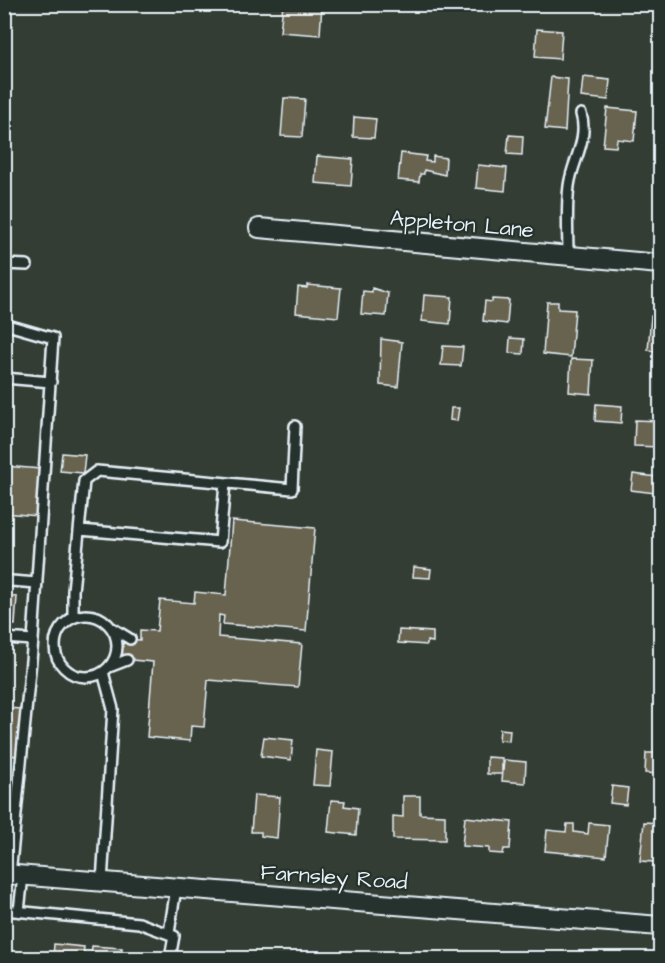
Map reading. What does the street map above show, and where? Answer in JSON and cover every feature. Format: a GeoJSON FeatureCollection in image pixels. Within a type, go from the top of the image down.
{"type":"FeatureCollection","features":[{"type":"Feature","properties":{"kind":"street","name":"Appleton Lane"},"geometry":{"type":"LineString","coordinates":[[259,228],[660,264]]}},
{"type":"Feature","properties":{"kind":"street","name":"Farnsley Road"},"geometry":{"type":"LineString","coordinates":[[13,875],[660,926]]}},
{"type":"Feature","properties":{"kind":"lane"},"geometry":{"type":"LineString","coordinates":[[568,256],[568,188],[573,163],[582,143],[585,127],[581,114]]}},
{"type":"Feature","properties":{"kind":"lane"},"geometry":{"type":"LineString","coordinates":[[4,264],[27,265]]}},
{"type":"Feature","properties":{"kind":"lane"},"geometry":{"type":"LineString","coordinates":[[4,324],[53,338],[33,640],[13,875],[19,911]]}},
{"type":"Feature","properties":{"kind":"lane"},"geometry":{"type":"LineString","coordinates":[[4,378],[51,382]]}},
{"type":"Feature","properties":{"kind":"lane"},"geometry":{"type":"LineString","coordinates":[[74,618],[73,591],[84,481],[98,471],[292,489],[295,426]]}},
{"type":"Feature","properties":{"kind":"lane"},"geometry":{"type":"LineString","coordinates":[[80,530],[220,542],[225,483]]}},
{"type":"Feature","properties":{"kind":"lane"},"geometry":{"type":"LineString","coordinates":[[4,583],[11,581],[36,583]]}},
{"type":"Feature","properties":{"kind":"lane"},"geometry":{"type":"LineString","coordinates":[[127,660],[82,676],[72,674],[58,660],[56,640],[65,623],[74,618],[94,616],[130,639]]}},
{"type":"Feature","properties":{"kind":"lane"},"geometry":{"type":"LineString","coordinates":[[102,882],[113,709],[106,669],[118,647],[111,628]]}},
{"type":"Feature","properties":{"kind":"lane"},"geometry":{"type":"LineString","coordinates":[[4,638],[33,640]]}},
{"type":"Feature","properties":{"kind":"lane"},"geometry":{"type":"LineString","coordinates":[[169,933],[176,888]]}},
{"type":"Feature","properties":{"kind":"lane"},"geometry":{"type":"LineString","coordinates":[[4,910],[139,923],[174,936],[170,958]]}},
{"type":"Feature","properties":{"kind":"building"},"geometry":{"type":"Polygon","coordinates":[[[283,4],[322,4],[320,35],[280,32],[283,4]]]}},
{"type":"Feature","properties":{"kind":"building"},"geometry":{"type":"Polygon","coordinates":[[[537,29],[562,31],[560,59],[535,57],[537,29]]]}},
{"type":"Feature","properties":{"kind":"building"},"geometry":{"type":"Polygon","coordinates":[[[551,77],[568,79],[565,131],[545,129],[551,77]]]}},
{"type":"Feature","properties":{"kind":"building"},"geometry":{"type":"Polygon","coordinates":[[[583,77],[610,80],[608,100],[581,97],[583,77]]]}},
{"type":"Feature","properties":{"kind":"building"},"geometry":{"type":"Polygon","coordinates":[[[284,98],[305,99],[302,137],[281,136],[284,98]]]}},
{"type":"Feature","properties":{"kind":"building"},"geometry":{"type":"Polygon","coordinates":[[[657,104],[660,104],[660,137],[654,137],[657,104]]]}},
{"type":"Feature","properties":{"kind":"building"},"geometry":{"type":"Polygon","coordinates":[[[607,108],[637,111],[634,141],[617,139],[616,147],[603,146],[607,108]]]}},
{"type":"Feature","properties":{"kind":"building"},"geometry":{"type":"Polygon","coordinates":[[[354,117],[376,119],[374,138],[353,137],[354,117]]]}},
{"type":"Feature","properties":{"kind":"building"},"geometry":{"type":"Polygon","coordinates":[[[509,135],[523,136],[522,155],[507,154],[509,135]]]}},
{"type":"Feature","properties":{"kind":"building"},"geometry":{"type":"Polygon","coordinates":[[[401,153],[426,156],[425,161],[433,162],[433,156],[446,158],[445,175],[424,170],[424,174],[420,174],[419,182],[398,180],[401,153]]]}},
{"type":"Feature","properties":{"kind":"building"},"geometry":{"type":"Polygon","coordinates":[[[317,156],[353,159],[351,186],[315,183],[317,156]]]}},
{"type":"Feature","properties":{"kind":"building"},"geometry":{"type":"Polygon","coordinates":[[[478,165],[507,168],[505,191],[476,188],[478,165]]]}},
{"type":"Feature","properties":{"kind":"building"},"geometry":{"type":"Polygon","coordinates":[[[307,285],[341,288],[338,317],[296,313],[298,287],[307,288],[307,285]]]}},
{"type":"Feature","properties":{"kind":"building"},"geometry":{"type":"Polygon","coordinates":[[[372,288],[388,293],[386,316],[361,314],[363,291],[372,292],[372,288]]]}},
{"type":"Feature","properties":{"kind":"building"},"geometry":{"type":"Polygon","coordinates":[[[424,295],[452,297],[450,324],[422,321],[424,295]]]}},
{"type":"Feature","properties":{"kind":"building"},"geometry":{"type":"Polygon","coordinates":[[[492,299],[509,300],[507,324],[483,321],[485,301],[492,302],[492,299]]]}},
{"type":"Feature","properties":{"kind":"building"},"geometry":{"type":"Polygon","coordinates":[[[547,302],[558,302],[558,309],[575,310],[571,357],[543,354],[547,302]]]}},
{"type":"Feature","properties":{"kind":"building"},"geometry":{"type":"Polygon","coordinates":[[[651,316],[660,317],[660,352],[648,350],[651,316]]]}},
{"type":"Feature","properties":{"kind":"building"},"geometry":{"type":"Polygon","coordinates":[[[510,338],[524,339],[523,354],[509,353],[510,338]]]}},
{"type":"Feature","properties":{"kind":"building"},"geometry":{"type":"Polygon","coordinates":[[[381,339],[402,342],[398,387],[380,385],[381,339]]]}},
{"type":"Feature","properties":{"kind":"building"},"geometry":{"type":"Polygon","coordinates":[[[443,346],[463,347],[461,366],[441,365],[443,346]]]}},
{"type":"Feature","properties":{"kind":"building"},"geometry":{"type":"Polygon","coordinates":[[[571,359],[593,360],[591,394],[569,392],[571,359]]]}},
{"type":"Feature","properties":{"kind":"building"},"geometry":{"type":"Polygon","coordinates":[[[596,404],[622,406],[621,423],[595,421],[596,404]]]}},
{"type":"Feature","properties":{"kind":"building"},"geometry":{"type":"Polygon","coordinates":[[[451,408],[459,408],[457,421],[450,420],[451,408]]]}},
{"type":"Feature","properties":{"kind":"building"},"geometry":{"type":"Polygon","coordinates":[[[635,420],[660,421],[660,447],[634,446],[635,420]]]}},
{"type":"Feature","properties":{"kind":"building"},"geometry":{"type":"Polygon","coordinates":[[[62,453],[85,455],[83,473],[60,471],[62,453]]]}},
{"type":"Feature","properties":{"kind":"building"},"geometry":{"type":"Polygon","coordinates":[[[4,466],[41,469],[38,516],[4,513],[4,466]]]}},
{"type":"Feature","properties":{"kind":"building"},"geometry":{"type":"Polygon","coordinates":[[[633,474],[657,477],[655,493],[631,490],[633,474]]]}},
{"type":"Feature","properties":{"kind":"building"},"geometry":{"type":"Polygon","coordinates":[[[232,521],[315,528],[306,631],[223,624],[224,616],[219,615],[218,637],[302,644],[298,687],[208,680],[204,727],[191,726],[190,741],[147,737],[153,662],[121,659],[123,639],[140,640],[140,630],[157,631],[160,600],[194,603],[195,592],[226,595],[232,521]]]}},
{"type":"Feature","properties":{"kind":"building"},"geometry":{"type":"Polygon","coordinates":[[[414,567],[431,569],[430,578],[413,577],[414,567]]]}},
{"type":"Feature","properties":{"kind":"building"},"geometry":{"type":"Polygon","coordinates":[[[4,596],[17,597],[15,625],[4,624],[4,596]]]}},
{"type":"Feature","properties":{"kind":"building"},"geometry":{"type":"Polygon","coordinates":[[[399,630],[433,632],[433,642],[427,641],[427,645],[398,643],[399,630]]]}},
{"type":"Feature","properties":{"kind":"building"},"geometry":{"type":"Polygon","coordinates":[[[4,708],[22,709],[19,756],[4,755],[4,708]]]}},
{"type":"Feature","properties":{"kind":"building"},"geometry":{"type":"Polygon","coordinates":[[[500,729],[510,730],[509,741],[499,740],[500,729]]]}},
{"type":"Feature","properties":{"kind":"building"},"geometry":{"type":"Polygon","coordinates":[[[264,737],[293,740],[291,760],[261,756],[264,737]]]}},
{"type":"Feature","properties":{"kind":"building"},"geometry":{"type":"Polygon","coordinates":[[[316,750],[333,752],[330,786],[313,785],[316,750]]]}},
{"type":"Feature","properties":{"kind":"building"},"geometry":{"type":"Polygon","coordinates":[[[646,753],[660,753],[660,774],[645,773],[646,753]]]}},
{"type":"Feature","properties":{"kind":"building"},"geometry":{"type":"Polygon","coordinates":[[[487,757],[502,758],[502,774],[487,774],[487,757]]]}},
{"type":"Feature","properties":{"kind":"building"},"geometry":{"type":"Polygon","coordinates":[[[504,760],[526,762],[525,783],[502,781],[504,760]]]}},
{"type":"Feature","properties":{"kind":"building"},"geometry":{"type":"Polygon","coordinates":[[[612,786],[628,788],[626,805],[610,803],[612,786]]]}},
{"type":"Feature","properties":{"kind":"building"},"geometry":{"type":"Polygon","coordinates":[[[254,795],[280,797],[277,838],[261,836],[261,832],[251,832],[254,795]]]}},
{"type":"Feature","properties":{"kind":"building"},"geometry":{"type":"Polygon","coordinates":[[[403,796],[420,796],[420,814],[445,815],[445,840],[393,839],[393,816],[403,817],[403,796]]]}},
{"type":"Feature","properties":{"kind":"building"},"geometry":{"type":"Polygon","coordinates":[[[331,800],[345,801],[344,806],[358,808],[356,835],[328,832],[331,800]]]}},
{"type":"Feature","properties":{"kind":"building"},"geometry":{"type":"Polygon","coordinates":[[[465,817],[512,822],[510,849],[504,849],[503,854],[489,853],[489,848],[462,846],[465,817]]]}},
{"type":"Feature","properties":{"kind":"building"},"geometry":{"type":"Polygon","coordinates":[[[644,822],[660,823],[660,868],[653,867],[654,862],[640,861],[644,822]]]}},
{"type":"Feature","properties":{"kind":"building"},"geometry":{"type":"Polygon","coordinates":[[[589,823],[609,825],[606,857],[545,851],[547,830],[566,832],[567,824],[574,824],[574,832],[588,834],[589,823]]]}},
{"type":"Feature","properties":{"kind":"building"},"geometry":{"type":"Polygon","coordinates":[[[54,944],[84,947],[83,958],[53,958],[54,944]]]}},
{"type":"Feature","properties":{"kind":"building"},"geometry":{"type":"Polygon","coordinates":[[[92,946],[122,948],[121,958],[91,958],[92,946]]]}},
{"type":"Feature","properties":{"kind":"building"},"geometry":{"type":"Polygon","coordinates":[[[196,952],[236,957],[195,958],[196,952]]]}}]}
